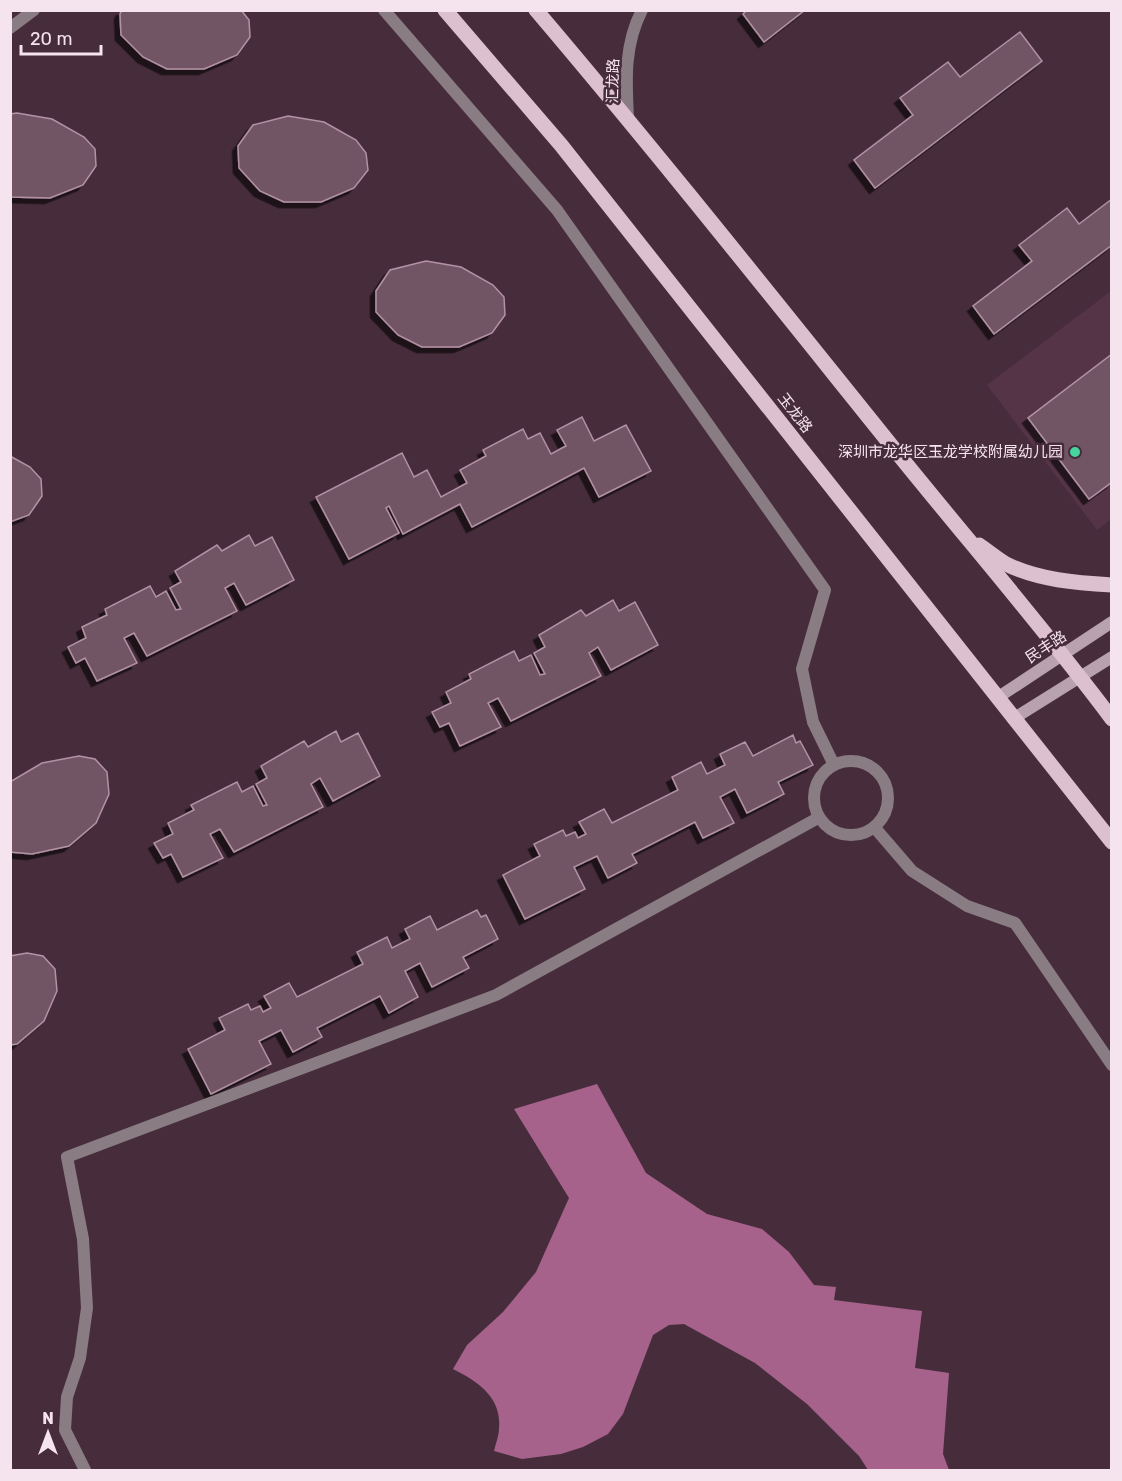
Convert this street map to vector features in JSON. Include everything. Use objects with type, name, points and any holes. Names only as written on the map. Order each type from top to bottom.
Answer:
[{"type":"main road","name":"玉龙路","points":[[445,10],[561,146],[1112,842]]},
{"type":"main road","points":[[537,10],[628,118],[962,533],[1063,654],[1112,719]]},
{"type":"main road","points":[[962,533],[1006,564],[1039,575],[1076,583],[1112,585]]},
{"type":"main road","name":"民丰路","points":[[997,698],[1112,622]]},
{"type":"main road","points":[[1013,718],[1112,657]]},
{"type":"street","points":[[10,28],[34,10]]},
{"type":"street","points":[[384,10],[557,210],[825,590],[802,669],[813,722],[834,765]]},
{"type":"street","name":"汇龙路","points":[[628,118],[625,72],[635,23],[642,10]]},
{"type":"street","points":[[847,761],[866,764],[877,771],[885,783],[889,794],[886,810],[875,828],[864,834],[853,836],[828,829],[815,810],[814,795],[818,781],[834,765],[847,761]]},
{"type":"street","points":[[85,1470],[65,1430],[67,1397],[80,1358],[87,1308],[83,1239],[67,1156],[496,995],[819,818]]},
{"type":"street","points":[[875,828],[912,871],[967,906],[1015,923],[1112,1065]]},
{"type":"shaded area","name":"深圳市龙华区玉龙学校附属幼儿园","points":[[1111,291],[1111,519],[1097,530],[987,385]]},
{"type":"shaded area","points":[[597,1084],[646,1173],[707,1214],[762,1229],[789,1252],[814,1285],[836,1287],[834,1300],[922,1311],[915,1368],[949,1373],[943,1454],[949,1470],[868,1470],[859,1456],[807,1404],[755,1363],[684,1324],[669,1325],[653,1335],[623,1414],[608,1434],[583,1447],[561,1454],[522,1459],[494,1451],[499,1431],[499,1417],[492,1399],[479,1385],[453,1369],[467,1345],[503,1312],[536,1272],[569,1198],[514,1109]]},
{"type":"building","points":[[122,10],[241,10],[249,20],[250,37],[237,55],[204,69],[167,69],[143,57],[121,35],[120,14]]},
{"type":"building","points":[[747,10],[805,10],[764,42],[743,14]]},
{"type":"building","points":[[1020,32],[1042,61],[875,188],[854,160],[913,115],[900,98],[948,62],[960,77]]},
{"type":"building","points":[[17,113],[52,119],[84,137],[95,149],[96,166],[83,185],[50,198],[10,197],[10,114]]},
{"type":"building","points":[[288,116],[324,122],[356,140],[366,153],[368,170],[354,188],[321,202],[284,202],[260,191],[239,168],[238,146],[253,125]]},
{"type":"building","points":[[1112,199],[1112,245],[994,334],[973,306],[1032,261],[1019,245],[1067,208],[1079,224]]},
{"type":"building","points":[[426,261],[461,267],[493,285],[504,297],[505,315],[492,333],[459,347],[422,347],[398,335],[376,312],[376,291],[390,270]]},
{"type":"building","points":[[1112,354],[1112,482],[1089,499],[1028,418]]},
{"type":"building","points":[[582,417],[594,441],[626,425],[651,471],[599,497],[584,468],[472,527],[460,504],[403,534],[389,506],[386,508],[399,533],[349,559],[316,497],[402,453],[414,477],[427,470],[441,497],[467,483],[460,470],[486,456],[483,450],[523,429],[528,439],[540,433],[551,454],[566,446],[557,430]]},
{"type":"building","points":[[10,456],[30,467],[41,479],[42,496],[29,515],[10,522]]},
{"type":"building","points":[[249,535],[255,546],[272,537],[294,580],[246,605],[234,583],[225,588],[237,611],[147,656],[134,633],[124,638],[137,663],[97,681],[85,658],[76,663],[68,647],[86,638],[82,627],[107,615],[105,609],[150,586],[156,597],[166,591],[176,610],[181,609],[170,588],[181,582],[175,571],[217,545],[222,551]]},
{"type":"building","points":[[613,600],[619,611],[635,602],[658,645],[611,670],[598,647],[589,653],[601,676],[511,721],[498,698],[488,703],[501,727],[460,746],[449,723],[440,727],[432,712],[451,703],[446,692],[471,679],[469,674],[514,651],[519,661],[531,655],[540,675],[545,674],[534,653],[545,647],[539,635],[581,610],[586,616]]},
{"type":"building","points":[[336,731],[341,742],[358,733],[380,776],[333,801],[320,778],[311,784],[323,807],[234,852],[220,829],[210,834],[223,858],[183,877],[171,854],[163,858],[154,843],[173,834],[168,823],[194,810],[191,805],[237,782],[242,792],[253,786],[263,806],[267,805],[256,784],[267,778],[261,766],[304,741],[308,747]]},
{"type":"building","points":[[793,735],[796,743],[800,741],[813,765],[778,782],[784,794],[747,813],[735,789],[720,797],[734,823],[703,838],[695,822],[632,854],[637,863],[608,878],[597,856],[574,867],[585,889],[525,919],[503,875],[540,856],[534,844],[563,830],[566,836],[575,832],[578,838],[586,834],[579,822],[604,809],[612,823],[678,790],[672,777],[701,762],[707,774],[725,765],[720,754],[745,742],[753,756]]},
{"type":"building","points":[[79,756],[95,759],[107,772],[109,794],[96,823],[69,846],[32,854],[10,852],[10,782],[42,763]]},
{"type":"building","points":[[477,910],[481,917],[486,915],[498,939],[463,957],[469,968],[432,987],[420,963],[405,971],[418,997],[389,1013],[380,996],[317,1028],[322,1037],[293,1052],[281,1030],[259,1041],[271,1064],[211,1094],[188,1049],[225,1030],[219,1018],[248,1004],[251,1010],[260,1006],[263,1012],[271,1008],[264,996],[289,983],[297,997],[363,964],[357,952],[387,937],[392,948],[410,939],[405,929],[430,916],[437,930]]},
{"type":"building","points":[[27,953],[43,956],[55,969],[57,991],[44,1021],[17,1044],[10,1045],[10,956]]},
{"type":"place","name":"深圳市龙华区玉龙学校附属幼儿园","points":[[1075,452]]}]
